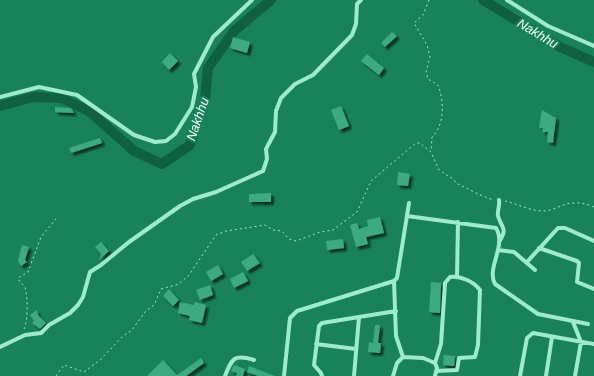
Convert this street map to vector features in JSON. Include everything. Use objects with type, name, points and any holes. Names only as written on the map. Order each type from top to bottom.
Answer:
[{"type":"street","points":[[0,97],[39,87],[77,95],[134,134],[155,142],[166,141],[175,134],[192,107],[196,87],[194,74],[213,36],[252,0]]},
{"type":"street","points":[[0,347],[25,335],[41,333],[49,325],[70,313],[83,297],[90,272],[102,265],[129,242],[158,221],[193,199],[216,192],[263,171],[267,159],[266,149],[275,132],[276,111],[281,98],[295,84],[313,74],[352,35],[356,24],[357,4],[360,0]]},
{"type":"street","points":[[507,0],[548,26],[594,46]]},
{"type":"street","points":[[499,200],[498,217],[504,227],[503,235],[499,242]]},
{"type":"street","points":[[284,376],[290,318],[293,313],[297,310],[394,281],[399,275],[409,203]]},
{"type":"street","points":[[407,216],[496,228],[499,242],[493,276],[495,284],[538,314],[588,324]]},
{"type":"street","points":[[457,277],[458,222]]},
{"type":"street","points":[[527,262],[555,230],[561,228],[594,241]]},
{"type":"street","points":[[539,248],[577,261],[579,263],[577,282],[594,289]]},
{"type":"street","points":[[498,250],[514,252],[535,270]]},
{"type":"street","points":[[435,376],[435,363],[441,344],[445,282],[450,277],[457,277],[464,279],[480,290],[478,345],[475,357],[459,358],[457,370],[436,371]]},
{"type":"street","points":[[394,281],[396,336],[403,357]]},
{"type":"street","points":[[322,376],[314,365],[319,326],[322,323],[396,311]]},
{"type":"street","points":[[354,376],[359,317]]},
{"type":"street","points":[[574,322],[581,342],[575,376]]},
{"type":"street","points":[[520,376],[526,338],[533,333],[594,344]]},
{"type":"street","points":[[546,376],[552,337]]},
{"type":"street","points":[[316,344],[356,349]]},
{"type":"street","points":[[225,376],[230,362],[234,358],[243,357],[254,360]]},
{"type":"street","points":[[393,376],[397,363],[403,357],[423,358],[435,363]]},
{"type":"path","points":[[429,0],[423,15],[414,23],[427,45],[430,57],[426,72],[428,78],[438,85],[442,101],[443,111],[437,133],[432,137],[431,152]]},
{"type":"path","points":[[56,376],[64,364],[84,372],[100,360],[123,336],[132,330],[145,312],[154,305],[161,289],[178,284],[189,275],[216,236],[226,230],[265,225],[273,230],[282,231],[289,239],[296,241],[320,232],[333,230],[357,212],[364,201],[372,181],[400,159],[405,151],[416,143],[420,143],[431,152],[439,170],[454,179],[456,183],[478,194],[517,204],[533,210],[545,211],[556,209],[565,204],[584,203],[594,207]]},
{"type":"path","points":[[24,330],[27,324],[26,293],[18,278],[28,272],[41,237],[56,219]]},
{"type":"building","points":[[392,32],[397,36],[385,47],[381,43]]},
{"type":"building","points":[[233,37],[250,42],[247,53],[230,48]]},
{"type":"building","points":[[170,53],[178,61],[169,70],[162,62]]},
{"type":"building","points":[[367,54],[384,68],[379,75],[361,61]]},
{"type":"building","points":[[341,106],[349,126],[339,130],[331,110]]},
{"type":"building","points":[[55,107],[71,108],[74,113],[55,112]]},
{"type":"building","points":[[542,110],[556,118],[553,143],[547,142],[548,132],[542,132],[543,128],[539,128]]},
{"type":"building","points":[[100,138],[102,143],[71,153],[69,148]]},
{"type":"building","points":[[398,172],[410,174],[408,186],[397,185]]},
{"type":"building","points":[[271,193],[271,202],[249,202],[249,194]]},
{"type":"building","points":[[380,217],[384,233],[366,237],[368,244],[356,247],[350,225],[357,223],[359,229],[368,226],[367,220]]},
{"type":"building","points":[[343,239],[344,248],[327,250],[326,241]]},
{"type":"building","points":[[101,242],[109,251],[99,260],[101,254],[95,247]]},
{"type":"building","points":[[22,245],[29,247],[25,260],[27,262],[21,266],[18,261]]},
{"type":"building","points":[[253,254],[260,263],[247,271],[241,262]]},
{"type":"building","points":[[218,265],[223,274],[211,281],[206,272]]},
{"type":"building","points":[[243,272],[248,281],[234,288],[230,279]]},
{"type":"building","points":[[431,282],[441,283],[440,313],[429,312]]},
{"type":"building","points":[[210,285],[213,295],[200,300],[196,290]]},
{"type":"building","points":[[169,289],[179,300],[173,306],[163,296]]},
{"type":"building","points":[[180,302],[194,305],[195,302],[206,305],[202,323],[189,320],[190,316],[178,313]]},
{"type":"building","points":[[37,310],[38,315],[46,323],[40,329],[32,323],[34,321],[30,315]]},
{"type":"building","points":[[375,325],[380,325],[378,343],[381,343],[380,353],[368,352],[369,342],[373,343]]},
{"type":"building","points":[[444,355],[455,356],[454,366],[443,365]]},
{"type":"building","points":[[201,358],[204,363],[186,376],[147,376],[163,360],[177,375]]},
{"type":"building","points":[[234,365],[245,369],[243,376],[236,376],[237,373],[231,371]]},
{"type":"building","points":[[249,366],[275,376],[258,376],[247,372]]},
{"type":"waterway","name":"Nakhhu","points":[[0,106],[33,97],[61,98],[89,111],[134,151],[162,164],[190,145],[205,100],[208,68],[234,31],[271,0]]},
{"type":"waterway","name":"Nakhhu","points":[[483,0],[560,47],[594,62]]}]
